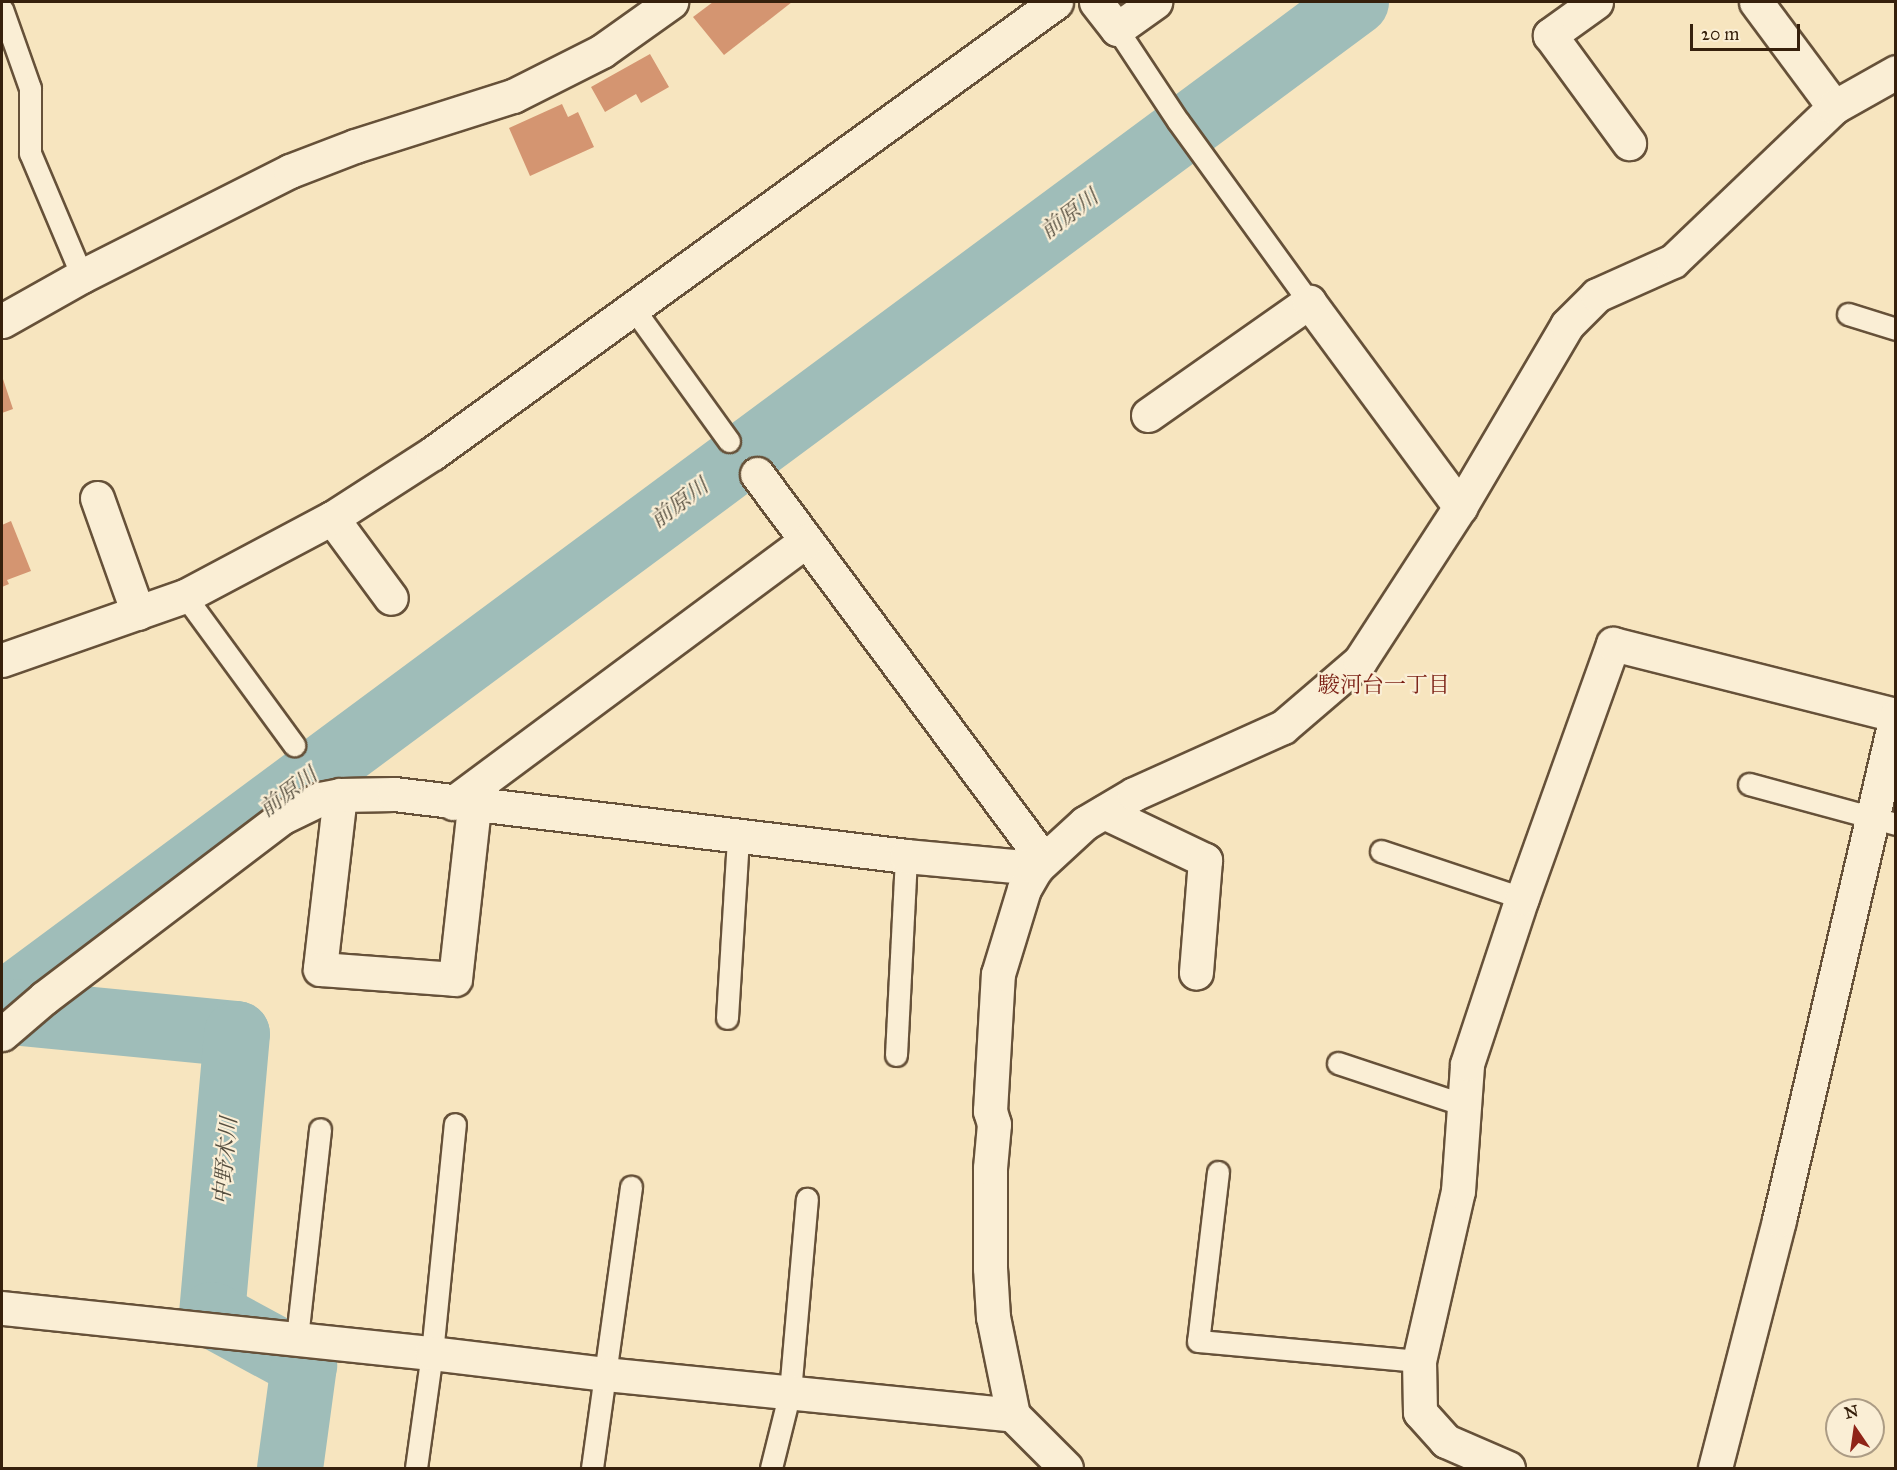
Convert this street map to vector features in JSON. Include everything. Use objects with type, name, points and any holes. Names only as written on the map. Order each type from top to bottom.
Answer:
[{"type":"street","points":[[2,321],[82,276],[290,171],[356,146],[513,96],[602,51],[671,2]]},
{"type":"street","points":[[2,660],[185,596],[332,518],[433,453],[1056,2]]},
{"type":"street","points":[[1096,2],[1117,29],[1155,2]]},
{"type":"street","points":[[1596,2],[1550,35],[1629,143]]},
{"type":"street","points":[[1756,2],[1834,107]]},
{"type":"street","points":[[1066,1468],[1013,1415],[993,1317],[990,1168],[994,1124],[990,1111],[998,974],[1024,889],[1040,864],[1085,823],[1134,794],[1283,727],[1360,661],[1460,507],[1567,325],[1597,296],[1673,261],[1834,107],[1896,72]]},
{"type":"street","points":[[1148,415],[1309,302],[1460,507]]},
{"type":"street","points":[[757,474],[1040,864]]},
{"type":"street","points":[[98,498],[138,613]]},
{"type":"street","points":[[332,518],[391,598]]},
{"type":"street","points":[[340,795],[320,969],[455,979],[464,805],[806,541]]},
{"type":"street","points":[[1508,1468],[1446,1441],[1420,1412],[1419,1361],[1458,1191],[1467,1064],[1522,898],[1613,644],[1896,716],[1884,822],[1715,1468]]},
{"type":"street","points":[[2,1034],[44,998],[281,818],[320,799],[340,795],[394,794],[464,805],[906,856],[1040,864]]},
{"type":"street","points":[[1104,812],[1205,860],[1196,973]]},
{"type":"street","points":[[2,1308],[297,1338],[605,1374],[1013,1415]]},
{"type":"lane","points":[[2,14],[30,88],[30,153],[82,276]]},
{"type":"lane","points":[[1117,29],[1193,143],[1309,302]]},
{"type":"lane","points":[[633,308],[729,441]]},
{"type":"lane","points":[[1848,314],[1896,328]]},
{"type":"lane","points":[[185,596],[294,745]]},
{"type":"lane","points":[[1749,784],[1884,822]]},
{"type":"lane","points":[[727,1018],[738,837]]},
{"type":"lane","points":[[1381,851],[1522,898]]},
{"type":"lane","points":[[896,1055],[906,856]]},
{"type":"lane","points":[[1338,1063],[1464,1105]]},
{"type":"lane","points":[[416,1468],[432,1353],[456,1124]]},
{"type":"lane","points":[[297,1338],[320,1129]]},
{"type":"lane","points":[[1218,1172],[1198,1341],[1419,1361]]},
{"type":"lane","points":[[592,1468],[632,1187]]},
{"type":"lane","points":[[771,1468],[790,1392],[807,1198]]},
{"type":"building","points":[[713,2],[792,2],[724,55],[693,17]]},
{"type":"building","points":[[650,54],[669,87],[641,103],[636,94],[605,112],[591,87]]},
{"type":"building","points":[[562,104],[568,117],[578,112],[594,147],[530,176],[509,128]]},
{"type":"building","points":[[2,376],[13,409],[2,413]]},
{"type":"building","points":[[11,521],[31,571],[7,580],[9,584],[2,587],[2,525]]},
{"type":"waterway","name":"前原川","points":[[2,1005],[1356,2]]},
{"type":"waterway","name":"中野木川","points":[[2,1011],[237,1034],[212,1315],[304,1365],[290,1468]]},
{"type":"district","name":"駿河台一丁目","points":[[1384,685]]}]
